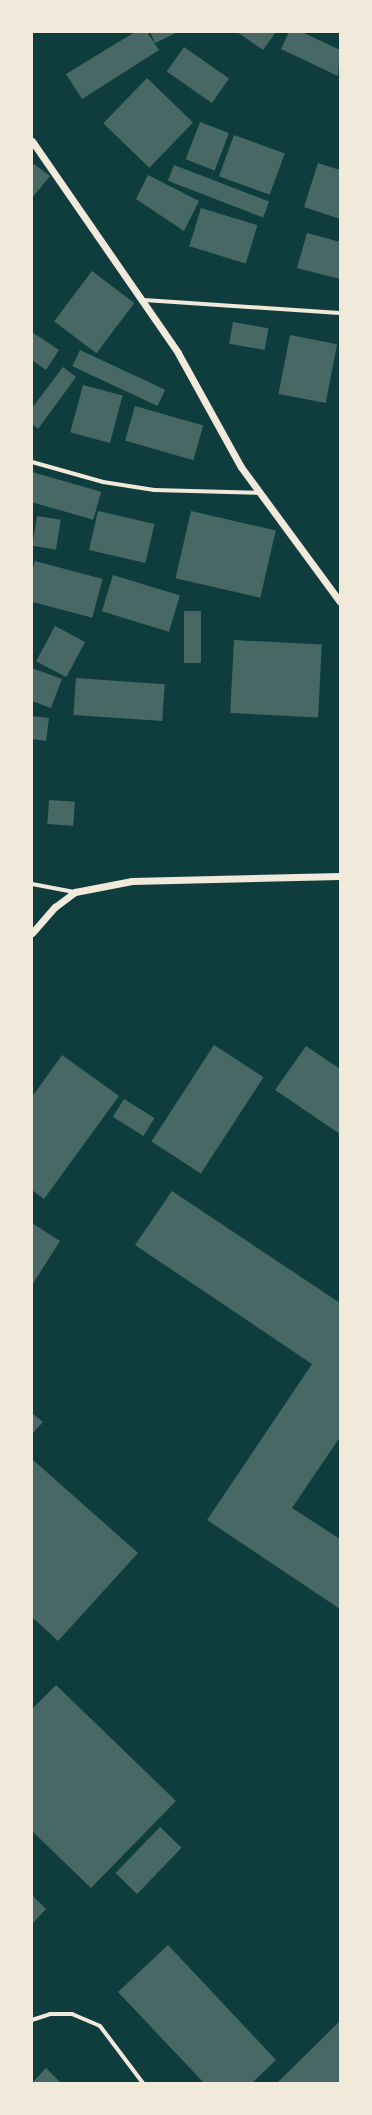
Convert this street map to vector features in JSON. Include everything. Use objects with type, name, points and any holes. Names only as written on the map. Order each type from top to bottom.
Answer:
[{"type":"street","points":[[32,141],[144,300],[260,493],[340,602]]},
{"type":"street","points":[[144,300],[340,313]]},
{"type":"street","points":[[32,462],[154,490],[260,493]]},
{"type":"street","points":[[32,884],[75,892],[132,881],[340,876]]},
{"type":"street","points":[[32,933],[55,907],[75,892]]},
{"type":"street","points":[[32,2020],[50,2014],[72,2014],[100,2026],[143,2083]]},
{"type":"building","points":[[135,32],[147,32],[159,50],[82,99],[66,74]]},
{"type":"building","points":[[150,32],[178,32],[155,43]]},
{"type":"building","points":[[237,32],[276,32],[263,50]]},
{"type":"building","points":[[289,32],[302,32],[340,50],[338,76],[281,49]]},
{"type":"building","points":[[184,47],[229,79],[212,103],[167,72]]},
{"type":"building","points":[[147,78],[193,122],[149,168],[103,123]]},
{"type":"building","points":[[200,122],[229,133],[215,170],[186,159]]},
{"type":"building","points":[[234,135],[285,153],[270,195],[219,176]]},
{"type":"building","points":[[318,163],[340,170],[340,219],[304,207]]},
{"type":"building","points":[[34,164],[50,176],[32,198],[32,167]]},
{"type":"building","points":[[174,165],[269,202],[263,217],[168,181]]},
{"type":"building","points":[[148,175],[199,201],[184,231],[136,199]]},
{"type":"building","points":[[201,208],[257,225],[246,264],[189,246]]},
{"type":"building","points":[[307,233],[340,242],[340,279],[297,268]]},
{"type":"building","points":[[92,271],[134,303],[96,353],[54,321]]},
{"type":"building","points":[[233,322],[268,328],[265,350],[229,344]]},
{"type":"building","points":[[32,332],[59,350],[46,370],[32,360]]},
{"type":"building","points":[[290,335],[337,344],[326,403],[279,394]]},
{"type":"building","points":[[80,350],[165,390],[158,406],[72,366]]},
{"type":"building","points":[[63,367],[76,377],[38,429],[32,424],[32,408]]},
{"type":"building","points":[[83,385],[123,396],[110,443],[70,432]]},
{"type":"building","points":[[135,406],[203,426],[193,460],[125,441]]},
{"type":"building","points":[[32,472],[101,492],[93,520],[32,502]]},
{"type":"building","points":[[98,511],[155,524],[146,563],[89,550]]},
{"type":"building","points":[[191,511],[276,531],[260,598],[175,578]]},
{"type":"building","points":[[37,516],[61,520],[56,549],[32,546]]},
{"type":"building","points":[[35,561],[103,579],[92,618],[32,602],[32,572]]},
{"type":"building","points":[[113,575],[180,595],[169,632],[102,611]]},
{"type":"building","points":[[184,611],[201,611],[201,663],[184,663]]},
{"type":"building","points":[[55,626],[85,642],[66,677],[36,661]]},
{"type":"building","points":[[234,640],[322,645],[318,718],[230,713]]},
{"type":"building","points":[[32,668],[62,679],[51,708],[32,701]]},
{"type":"building","points":[[76,678],[165,684],[162,721],[73,715]]},
{"type":"building","points":[[32,716],[49,718],[46,741],[32,739]]},
{"type":"building","points":[[49,800],[75,802],[73,826],[47,824]]},
{"type":"building","points":[[214,1045],[263,1077],[201,1174],[151,1141]]},
{"type":"building","points":[[306,1046],[340,1069],[340,1134],[275,1090]]},
{"type":"building","points":[[62,1055],[119,1096],[44,1199],[32,1190],[32,1097]]},
{"type":"building","points":[[124,1099],[155,1118],[143,1136],[113,1117]]},
{"type":"building","points":[[172,1191],[340,1303],[340,1437],[292,1508],[340,1539],[340,1609],[207,1520],[312,1364],[135,1245]]},
{"type":"building","points":[[32,1223],[60,1241],[32,1285]]},
{"type":"building","points":[[32,1413],[43,1422],[32,1434]]},
{"type":"building","points":[[32,1459],[138,1553],[58,1641],[32,1617]]},
{"type":"building","points":[[56,1685],[176,1801],[91,1888],[32,1831],[32,1709]]},
{"type":"building","points":[[160,1827],[182,1848],[137,1894],[116,1873]]},
{"type":"building","points":[[32,1895],[46,1909],[32,1924]]},
{"type":"building","points":[[168,1945],[276,2060],[252,2083],[204,2083],[118,1992]]},
{"type":"building","points":[[340,2021],[340,2083],[277,2083]]},
{"type":"building","points":[[46,2068],[61,2083],[32,2083]]}]
